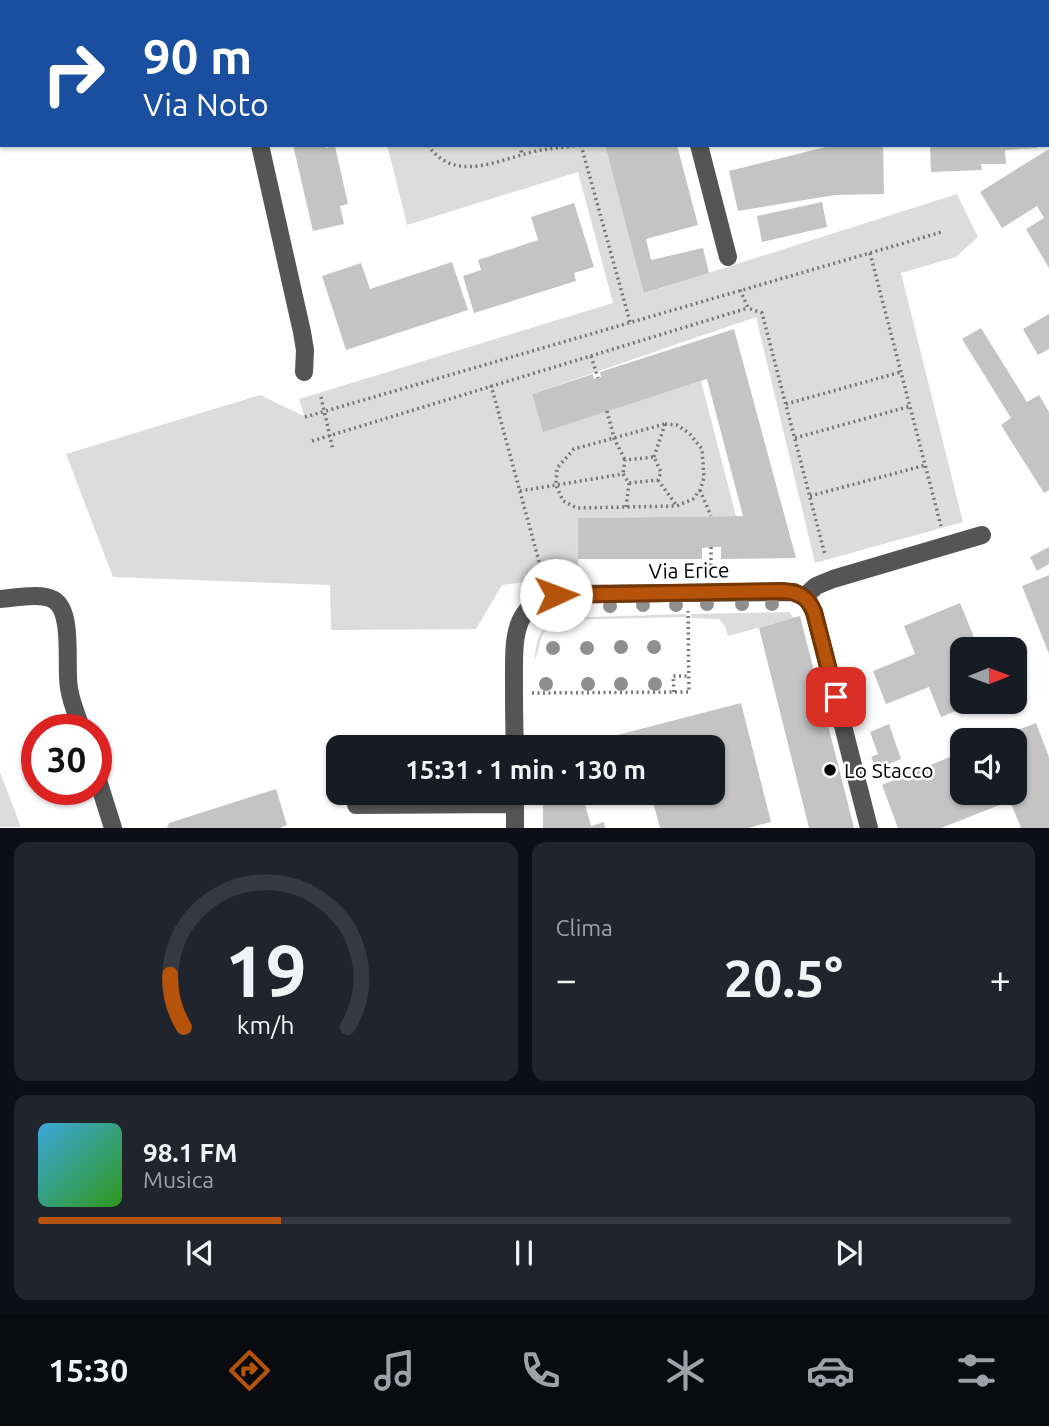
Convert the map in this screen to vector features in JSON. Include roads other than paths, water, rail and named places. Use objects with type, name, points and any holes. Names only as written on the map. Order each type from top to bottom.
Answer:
[{"type":"street","points":[[260,147],[302,332],[304,372]]},
{"type":"street","points":[[700,147],[728,257]]},
{"type":"street","points":[[869,828],[816,619],[812,607],[804,597],[816,586],[833,579],[982,535]]},
{"type":"street","name":"Via Erice","points":[[515,735],[515,635],[524,613],[541,600],[566,594],[783,591],[804,597]]},
{"type":"street","points":[[0,599],[40,597],[53,599],[62,608],[66,622],[69,689],[77,714]]},
{"type":"street","points":[[106,805],[113,828]]},
{"type":"street","points":[[515,805],[515,828]]},
{"type":"place","name":"Lo Stacco","points":[[830,770]]}]
